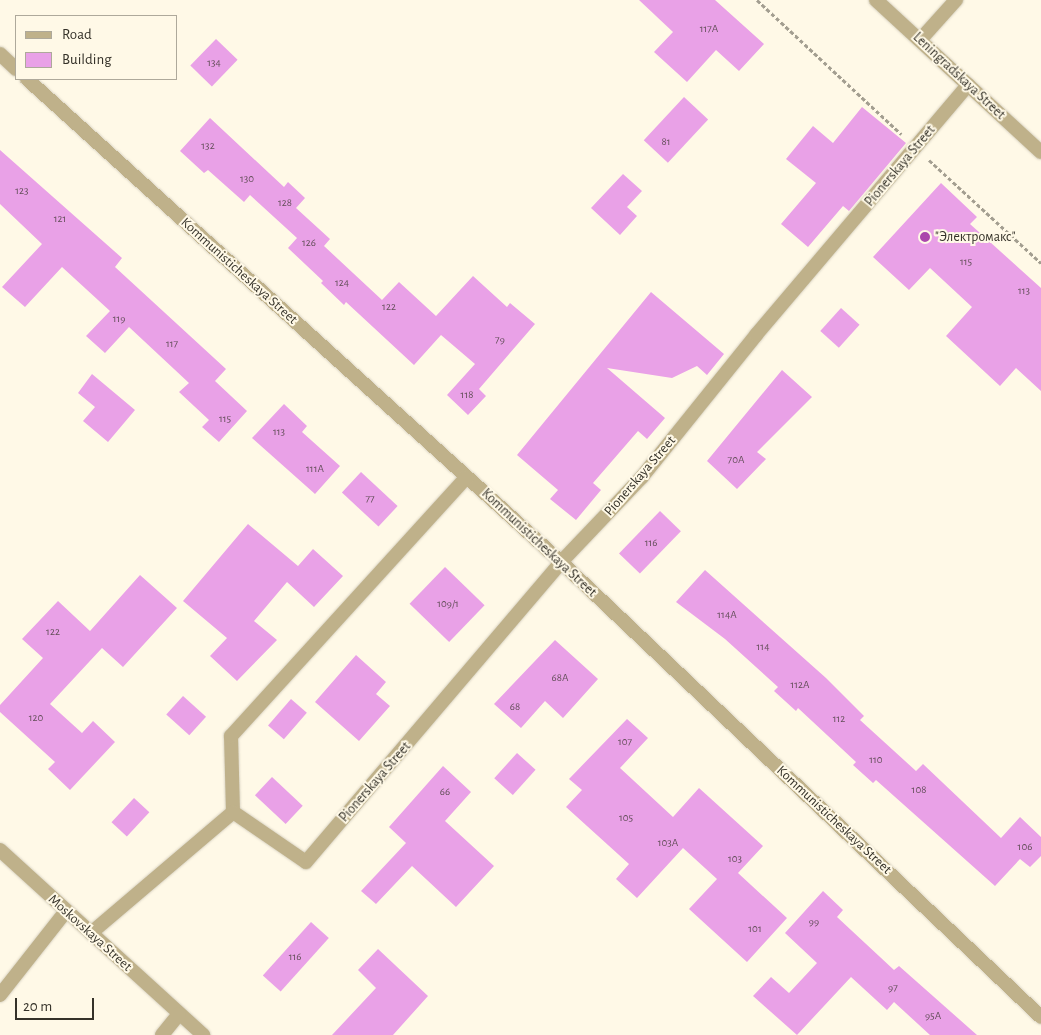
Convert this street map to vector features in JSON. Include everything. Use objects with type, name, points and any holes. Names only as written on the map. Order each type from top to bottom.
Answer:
[{"type":"street","name":"Leningradskaya Street","points":[[876,0],[1041,152]]},
{"type":"street","points":[[920,40],[956,0]]},
{"type":"street","points":[[0,54],[15,68]]},
{"type":"street","name":"Kommunisticheskaya Street","points":[[28,80],[561,562],[1041,1017]]},
{"type":"street","name":"Pionerskaya Street","points":[[233,812],[306,862],[561,562],[642,477],[756,335],[968,85]]},
{"type":"street","points":[[90,933],[233,812],[231,736],[467,477]]},
{"type":"street","name":"Moskovskaya Street","points":[[0,850],[203,1035]]},
{"type":"street","points":[[0,995],[66,911]]},
{"type":"street","points":[[162,1035],[179,1014]]},
{"type":"path","points":[[757,0],[1041,263]]},
{"type":"building","points":[[639,0],[715,0],[764,44],[739,71],[716,50],[687,82],[654,52],[673,32]]},
{"type":"building","points":[[216,39],[238,60],[212,86],[190,66]]},
{"type":"building","points":[[684,97],[708,120],[668,163],[644,140]]},
{"type":"building","points":[[862,107],[906,143],[849,211],[843,206],[808,247],[781,224],[816,183],[786,159],[813,126],[833,143]]},
{"type":"building","points":[[210,118],[284,187],[288,182],[305,198],[296,208],[330,239],[324,246],[382,300],[399,282],[436,316],[473,276],[507,307],[510,303],[535,324],[479,389],[486,396],[468,415],[447,395],[475,364],[441,335],[414,365],[346,302],[344,305],[321,283],[323,281],[288,248],[297,238],[250,195],[244,202],[208,170],[204,173],[180,151]]},
{"type":"building","points":[[0,150],[122,258],[115,267],[226,369],[215,381],[247,411],[219,442],[202,427],[209,420],[179,392],[189,383],[129,327],[105,353],[86,336],[110,311],[62,267],[25,307],[2,287],[42,244],[0,204]]},
{"type":"building","points":[[623,174],[642,191],[627,207],[637,216],[620,235],[591,208]]},
{"type":"building","points":[[941,183],[977,217],[970,224],[1041,288],[1041,391],[1016,368],[1000,386],[946,336],[972,307],[930,268],[909,290],[873,257]]},
{"type":"building","points":[[651,292],[724,354],[707,375],[697,366],[672,378],[607,368],[665,418],[647,439],[638,431],[593,483],[601,490],[576,520],[550,499],[558,490],[517,455]]},
{"type":"building","points":[[841,308],[860,325],[839,348],[820,331]]},
{"type":"building","points":[[782,370],[812,397],[757,452],[766,459],[737,489],[707,461]]},
{"type":"building","points":[[92,374],[135,410],[108,442],[83,421],[95,407],[78,393]]},
{"type":"building","points":[[284,404],[307,426],[302,432],[340,466],[315,494],[252,438]]},
{"type":"building","points":[[361,472],[398,506],[378,527],[342,492]]},
{"type":"building","points":[[660,511],[681,531],[640,574],[619,553]]},
{"type":"building","points":[[248,524],[298,566],[313,549],[343,576],[314,607],[287,582],[254,621],[277,640],[237,681],[210,656],[227,638],[183,601]]},
{"type":"building","points":[[445,567],[485,605],[449,642],[410,604]]},
{"type":"building","points":[[705,570],[826,678],[864,716],[860,720],[916,771],[923,764],[1001,838],[1020,817],[1041,837],[1041,856],[1030,867],[1020,859],[995,886],[876,780],[873,783],[853,765],[856,762],[798,708],[796,711],[774,691],[778,687],[725,639],[676,602]]},
{"type":"building","points":[[140,575],[177,608],[123,667],[102,648],[50,704],[82,733],[93,721],[115,742],[70,790],[48,769],[55,762],[0,712],[0,705],[43,658],[22,639],[58,601],[90,631]]},
{"type":"building","points":[[555,640],[598,679],[563,718],[545,701],[521,728],[494,704]]},
{"type":"building","points":[[356,655],[386,682],[376,694],[390,706],[359,741],[315,702]]},
{"type":"building","points":[[183,696],[206,717],[189,735],[166,715]]},
{"type":"building","points":[[291,699],[307,713],[284,739],[268,725]]},
{"type":"building","points":[[627,719],[648,738],[620,768],[673,817],[699,788],[763,846],[738,873],[787,918],[747,962],[689,909],[717,879],[683,848],[637,898],[616,879],[629,864],[566,807],[582,790],[569,779]]},
{"type":"building","points":[[517,753],[536,770],[513,795],[494,778]]},
{"type":"building","points":[[443,766],[471,792],[445,821],[494,866],[456,907],[412,866],[376,904],[361,891],[406,843],[389,827]]},
{"type":"building","points":[[272,777],[303,806],[286,824],[255,795]]},
{"type":"building","points":[[134,798],[149,812],[127,836],[111,822]]},
{"type":"building","points":[[823,891],[843,910],[837,917],[894,970],[899,966],[977,1035],[930,1035],[894,1002],[887,1010],[851,977],[797,1035],[753,996],[771,977],[789,993],[817,963],[785,933]]},
{"type":"building","points":[[311,922],[329,938],[281,992],[263,976]]},
{"type":"building","points":[[378,949],[428,996],[393,1035],[332,1035],[376,988],[358,970]]},
{"type":"place","name":"\"Электромакс\"","points":[[925,237]]}]
